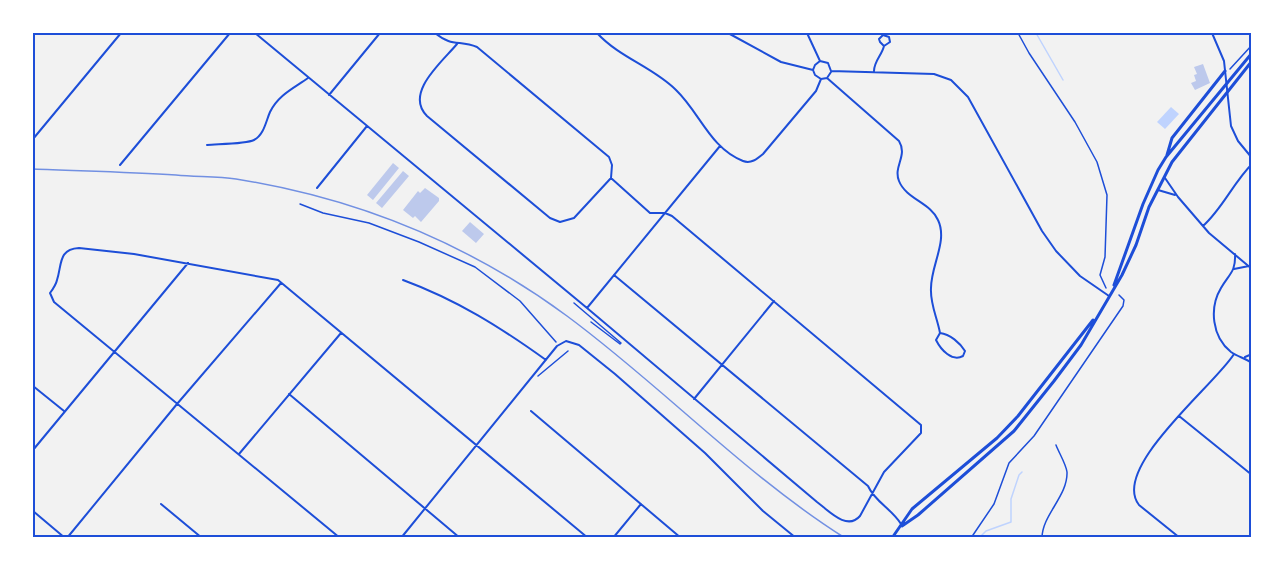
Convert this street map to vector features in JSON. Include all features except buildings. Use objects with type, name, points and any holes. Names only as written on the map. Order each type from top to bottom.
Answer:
[{"type":"main road","points":[[1112,291],[1143,204],[1158,170],[1252,53]]},
{"type":"main road","points":[[902,526],[918,515],[1014,431],[1081,345],[1122,275],[1163,177],[1179,153],[1252,61]]},
{"type":"main road","points":[[1167,157],[1172,138],[1226,72]]},
{"type":"main road","points":[[892,538],[912,509],[997,438],[1018,416],[1099,313]]},
{"type":"street","points":[[33,138],[121,33]]},
{"type":"street","points":[[120,165],[230,33]]},
{"type":"street","points":[[255,33],[817,502],[842,520],[849,523],[854,522],[860,516],[884,472],[917,437],[922,427],[918,421],[687,227],[665,213],[650,213],[611,178]]},
{"type":"street","points":[[329,95],[380,33]]},
{"type":"street","points":[[435,33],[445,41],[477,47],[609,157],[612,165],[611,178],[574,218],[560,222],[550,218],[427,116],[421,108],[420,93],[428,79],[457,44]]},
{"type":"street","points":[[597,33],[616,51],[653,72],[677,91],[720,146],[744,161],[753,162],[758,158],[816,91],[821,79]]},
{"type":"street","points":[[728,33],[781,62],[813,70]]},
{"type":"street","points":[[807,33],[820,61]]},
{"type":"street","points":[[1212,33],[1223,57],[1227,102],[1233,132],[1252,158]]},
{"type":"street","points":[[874,71],[874,64],[884,45]]},
{"type":"street","points":[[827,78],[821,79],[815,75],[813,70],[815,64],[820,61],[828,63],[831,71]]},
{"type":"street","points":[[831,71],[938,74],[957,84],[975,107],[998,154],[1047,238],[1073,269],[1109,296]]},
{"type":"street","points":[[827,78],[831,71]]},
{"type":"street","points":[[207,146],[251,141],[257,138],[272,107],[279,99],[308,78]]},
{"type":"street","points":[[827,78],[899,141],[903,151],[898,171],[900,183],[938,220],[942,238],[933,266],[931,295],[940,333],[936,340],[939,346],[952,357],[963,356],[964,351],[961,345],[945,333],[940,333]]},
{"type":"street","points":[[317,188],[367,126]]},
{"type":"street","points":[[587,308],[720,146]]},
{"type":"street","points":[[1203,226],[1252,164]]},
{"type":"street","points":[[1163,177],[1203,226],[1251,267]]},
{"type":"street","points":[[1157,190],[1178,197]]},
{"type":"street","points":[[340,538],[335,537],[239,454],[54,302],[50,296],[57,281],[61,259],[71,249],[134,254],[265,276],[281,282],[588,538]]},
{"type":"street","points":[[1235,254],[1234,269],[1217,295],[1214,316],[1219,336],[1227,348],[1252,363]]},
{"type":"street","points":[[33,450],[188,263]]},
{"type":"street","points":[[1234,269],[1251,267]]},
{"type":"street","points":[[614,275],[868,486],[872,495],[895,514],[902,526]]},
{"type":"street","points":[[403,280],[434,292],[497,325],[546,360]]},
{"type":"street","points":[[33,511],[66,538],[281,282]]},
{"type":"street","points":[[694,399],[774,301]]},
{"type":"street","points":[[239,454],[341,333]]},
{"type":"street","points":[[400,538],[546,360],[566,340],[579,345],[615,374],[705,453],[763,511],[796,538]]},
{"type":"street","points":[[1180,538],[1139,505],[1134,499],[1133,492],[1148,453],[1234,354]]},
{"type":"street","points":[[1245,357],[1252,354]]},
{"type":"street","points":[[33,386],[64,411]]},
{"type":"street","points":[[289,394],[460,538]]},
{"type":"street","points":[[531,411],[681,538]]},
{"type":"street","points":[[1179,416],[1252,475]]},
{"type":"street","points":[[161,504],[202,538]]},
{"type":"street","points":[[613,538],[641,504]]},
{"type":"path","points":[[1018,33],[1027,51],[1075,122],[1097,162],[1107,195],[1105,257],[1100,275],[1106,288]]},
{"type":"path","points":[[1226,72],[1252,45]]},
{"type":"path","points":[[300,204],[323,213],[369,223],[475,267],[520,301],[559,345]]},
{"type":"path","points":[[971,538],[994,504],[1009,463],[1034,436],[1123,306],[1124,300],[1119,295]]},
{"type":"path","points":[[573,303],[621,343],[591,322]]},
{"type":"path","points":[[539,375],[568,351]]},
{"type":"path","points":[[1042,538],[1062,492],[1067,472],[1056,445]]},
{"type":"water","points":[[1171,107],[1179,114],[1165,129],[1157,122]]},
{"type":"waterway","points":[[1036,33],[1063,80]]},
{"type":"waterway","points":[[979,538],[986,531],[1011,522],[1011,499],[1022,472]]},
{"type":"railway","points":[[33,169],[221,177],[281,187],[368,212],[451,246],[530,290],[567,316],[773,487],[845,538]]}]
